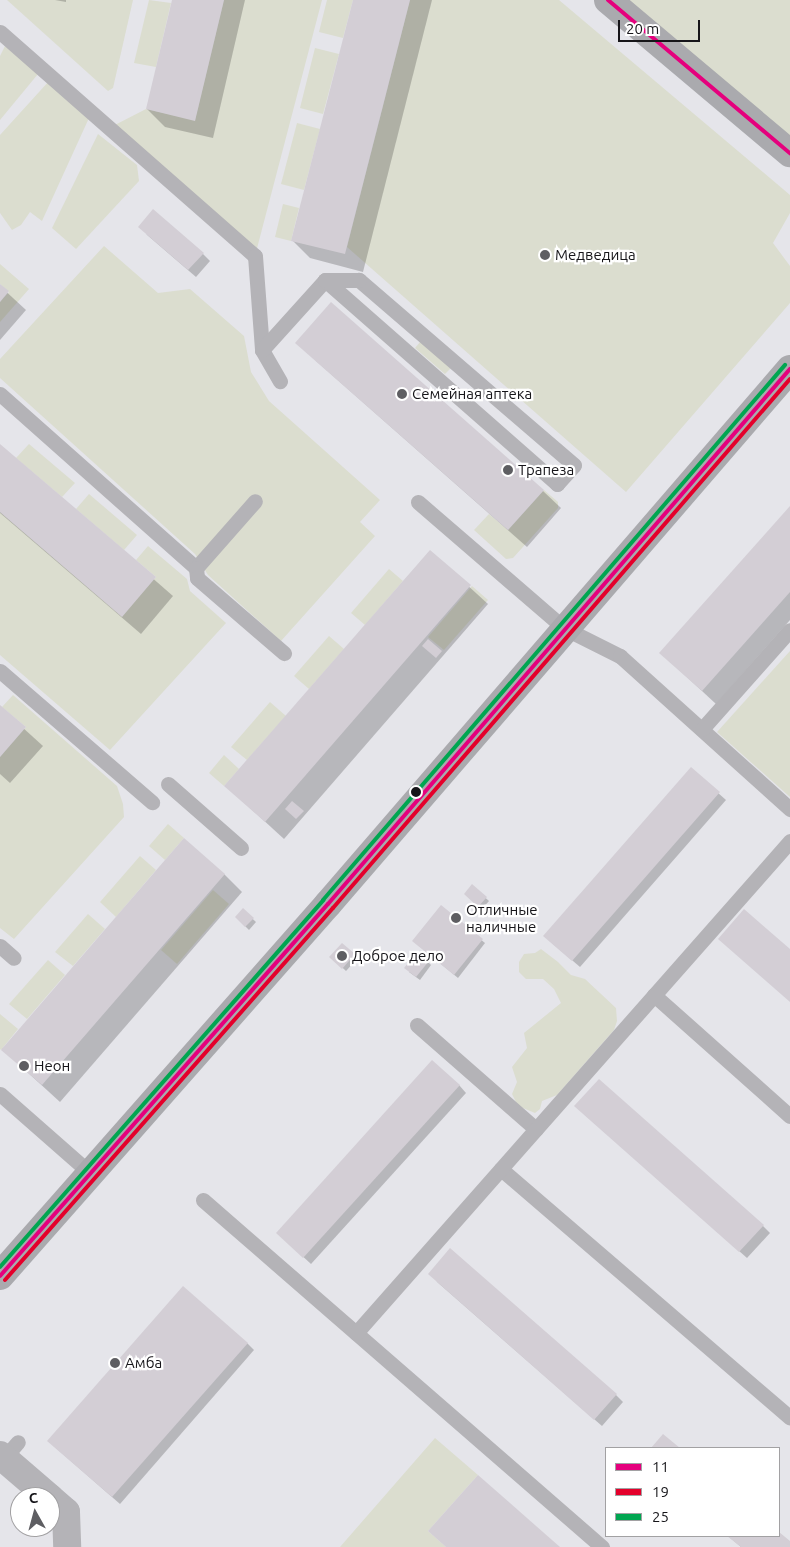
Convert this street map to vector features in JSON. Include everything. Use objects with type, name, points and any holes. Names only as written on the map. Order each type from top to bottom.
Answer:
[{"type":"street","points":[[608,0],[790,153]]},
{"type":"street","points":[[0,1276],[328,904],[564,628],[790,369]]},
{"type":"street","points":[[8,1452],[39,1487]]},
{"type":"street","points":[[60,1507],[66,1512],[67,1547]]},
{"type":"lane","points":[[0,32],[255,256],[262,350],[280,381]]},
{"type":"lane","points":[[262,350],[325,280],[359,280],[574,465],[557,484],[325,280]]},
{"type":"lane","points":[[0,394],[196,568],[197,578],[284,653]]},
{"type":"lane","points":[[196,568],[255,501]]},
{"type":"lane","points":[[418,502],[564,628],[620,656],[790,809]]},
{"type":"lane","points":[[702,729],[790,630]]},
{"type":"lane","points":[[0,671],[152,802]]},
{"type":"lane","points":[[168,784],[241,848]]},
{"type":"lane","points":[[356,1333],[790,840]]},
{"type":"lane","points":[[0,946],[14,958]]},
{"type":"lane","points":[[654,995],[790,1116]]},
{"type":"lane","points":[[417,1025],[536,1130]]},
{"type":"lane","points":[[0,1094],[90,1173]]},
{"type":"lane","points":[[501,1169],[790,1418]]},
{"type":"lane","points":[[203,1200],[602,1547]]},
{"type":"shaded area","points":[[7,0],[133,0],[113,88],[108,91]]},
{"type":"shaded area","points":[[149,0],[171,3],[156,67],[134,63]]},
{"type":"shaded area","points":[[224,0],[322,0],[255,256],[109,128],[146,109],[195,120]]},
{"type":"shaded area","points":[[327,0],[353,0],[343,38],[319,32]]},
{"type":"shaded area","points":[[410,0],[559,0],[790,195],[790,213],[773,243],[790,266],[790,303],[626,492],[347,247]]},
{"type":"shaded area","points":[[621,0],[790,0],[790,136]]},
{"type":"shaded area","points":[[5,46],[38,74],[0,120],[0,56]]},
{"type":"shaded area","points":[[315,48],[339,54],[323,114],[300,108]]},
{"type":"shaded area","points":[[49,81],[89,118],[42,221],[30,212],[21,225],[12,230],[0,213],[0,135]]},
{"type":"shaded area","points":[[297,123],[320,129],[304,190],[281,184]]},
{"type":"shaded area","points":[[98,134],[137,165],[139,181],[76,249],[52,228]]},
{"type":"shaded area","points":[[283,204],[299,208],[291,241],[275,237]]},
{"type":"shaded area","points":[[104,246],[158,293],[190,289],[244,336],[251,372],[269,401],[380,500],[360,522],[375,536],[281,641],[208,575],[195,554],[0,378],[0,359]]},
{"type":"shaded area","points":[[0,264],[29,289],[0,322],[0,302],[9,292],[0,284]]},
{"type":"shaded area","points":[[421,341],[451,368],[445,374],[415,348]]},
{"type":"shaded area","points":[[29,444],[75,483],[62,497],[16,458]]},
{"type":"shaded area","points":[[544,490],[558,502],[558,508],[513,558],[506,559],[474,530],[489,514],[508,530]]},
{"type":"shaded area","points":[[89,494],[137,535],[124,550],[76,509]]},
{"type":"shaded area","points":[[0,512],[122,616],[156,577],[136,560],[148,546],[187,579],[190,591],[226,623],[110,750],[0,655]]},
{"type":"shaded area","points":[[389,569],[403,581],[365,625],[351,613]]},
{"type":"shaded area","points":[[472,586],[488,600],[444,650],[428,637]]},
{"type":"shaded area","points":[[329,636],[344,649],[309,689],[294,676]]},
{"type":"shaded area","points":[[790,651],[790,797],[717,732]]},
{"type":"shaded area","points":[[13,695],[117,786],[123,804],[124,817],[14,939],[0,928],[0,757],[26,727],[2,707]]},
{"type":"shaded area","points":[[270,702],[286,716],[247,760],[231,747]]},
{"type":"shaded area","points":[[224,755],[239,769],[224,786],[209,773]]},
{"type":"shaded area","points":[[168,824],[184,838],[165,860],[149,846]]},
{"type":"shaded area","points":[[140,856],[156,870],[116,917],[100,902]]},
{"type":"shaded area","points":[[213,890],[229,904],[177,964],[161,950]]},
{"type":"shaded area","points":[[88,914],[105,929],[73,966],[55,952]]},
{"type":"shaded area","points":[[541,949],[571,975],[585,979],[616,1008],[617,1021],[614,1030],[557,1095],[542,1101],[540,1109],[535,1113],[518,1106],[512,1094],[517,1082],[512,1067],[527,1048],[524,1033],[561,1003],[554,989],[543,979],[526,979],[519,972],[519,962],[524,954],[535,953]]},
{"type":"shaded area","points":[[48,960],[65,975],[27,1019],[9,1004]]},
{"type":"shaded area","points":[[0,1014],[18,1029],[1,1050],[0,1049]]},
{"type":"shaded area","points":[[435,1438],[478,1475],[428,1531],[446,1547],[340,1547]]},
{"type":"building","points":[[172,0],[224,0],[195,121],[146,109]]},
{"type":"building","points":[[353,0],[410,0],[345,254],[291,241]]},
{"type":"building","points":[[153,209],[204,253],[188,270],[138,227]]},
{"type":"building","points":[[0,284],[9,291],[0,302]]},
{"type":"building","points":[[331,302],[544,490],[508,530],[295,343]]},
{"type":"building","points":[[0,444],[156,577],[122,617],[0,512]]},
{"type":"building","points":[[790,506],[790,592],[702,691],[659,653]]},
{"type":"building","points":[[430,550],[471,585],[265,822],[224,786]]},
{"type":"building","points":[[428,639],[442,651],[436,658],[422,646]]},
{"type":"building","points":[[0,705],[26,727],[0,757]]},
{"type":"building","points":[[691,767],[720,792],[572,961],[543,936]]},
{"type":"building","points":[[292,801],[304,811],[296,819],[285,809]]},
{"type":"building","points":[[184,838],[225,874],[42,1085],[1,1050]]},
{"type":"building","points":[[472,884],[487,897],[478,907],[464,894]]},
{"type":"building","points":[[441,905],[483,939],[454,975],[412,941]]},
{"type":"building","points":[[243,908],[254,918],[245,927],[235,917]]},
{"type":"building","points":[[744,909],[790,949],[790,1002],[718,939]]},
{"type":"building","name":"Доброе дело","points":[[342,943],[355,954],[342,969],[329,957]]},
{"type":"building","points":[[417,952],[429,961],[416,977],[404,968]]},
{"type":"building","points":[[432,1060],[460,1085],[303,1258],[276,1233]]},
{"type":"building","points":[[599,1079],[764,1225],[739,1252],[574,1106]]},
{"type":"building","points":[[450,1248],[617,1394],[594,1420],[428,1274]]},
{"type":"building","points":[[183,1286],[248,1343],[112,1497],[47,1441]]},
{"type":"building","points":[[663,1434],[679,1447],[652,1447]]},
{"type":"building","points":[[478,1475],[560,1547],[446,1547],[428,1531]]},
{"type":"building","points":[[780,1533],[790,1541],[790,1547],[741,1547],[728,1537],[780,1537]]},
{"type":"transit line","name":"11","points":[[608,0],[790,153]]},
{"type":"transit line","name":"25","points":[[0,1267],[323,900],[785,365]]},
{"type":"transit line","name":"11","points":[[0,1276],[328,904],[790,369]]},
{"type":"transit line","name":"19","points":[[5,1280],[333,908],[790,379]]},
{"type":"place","name":"Медведица","points":[[545,255]]},
{"type":"place","name":"Семейная аптека","points":[[402,394]]},
{"type":"place","name":"Трапеза","points":[[508,470]]},
{"type":"place","name":"Отличные наличные","points":[[456,918]]},
{"type":"place","name":"Доброе дело","points":[[342,956]]},
{"type":"place","name":"Неон","points":[[24,1066]]},
{"type":"place","name":"Амба","points":[[115,1363]]}]
